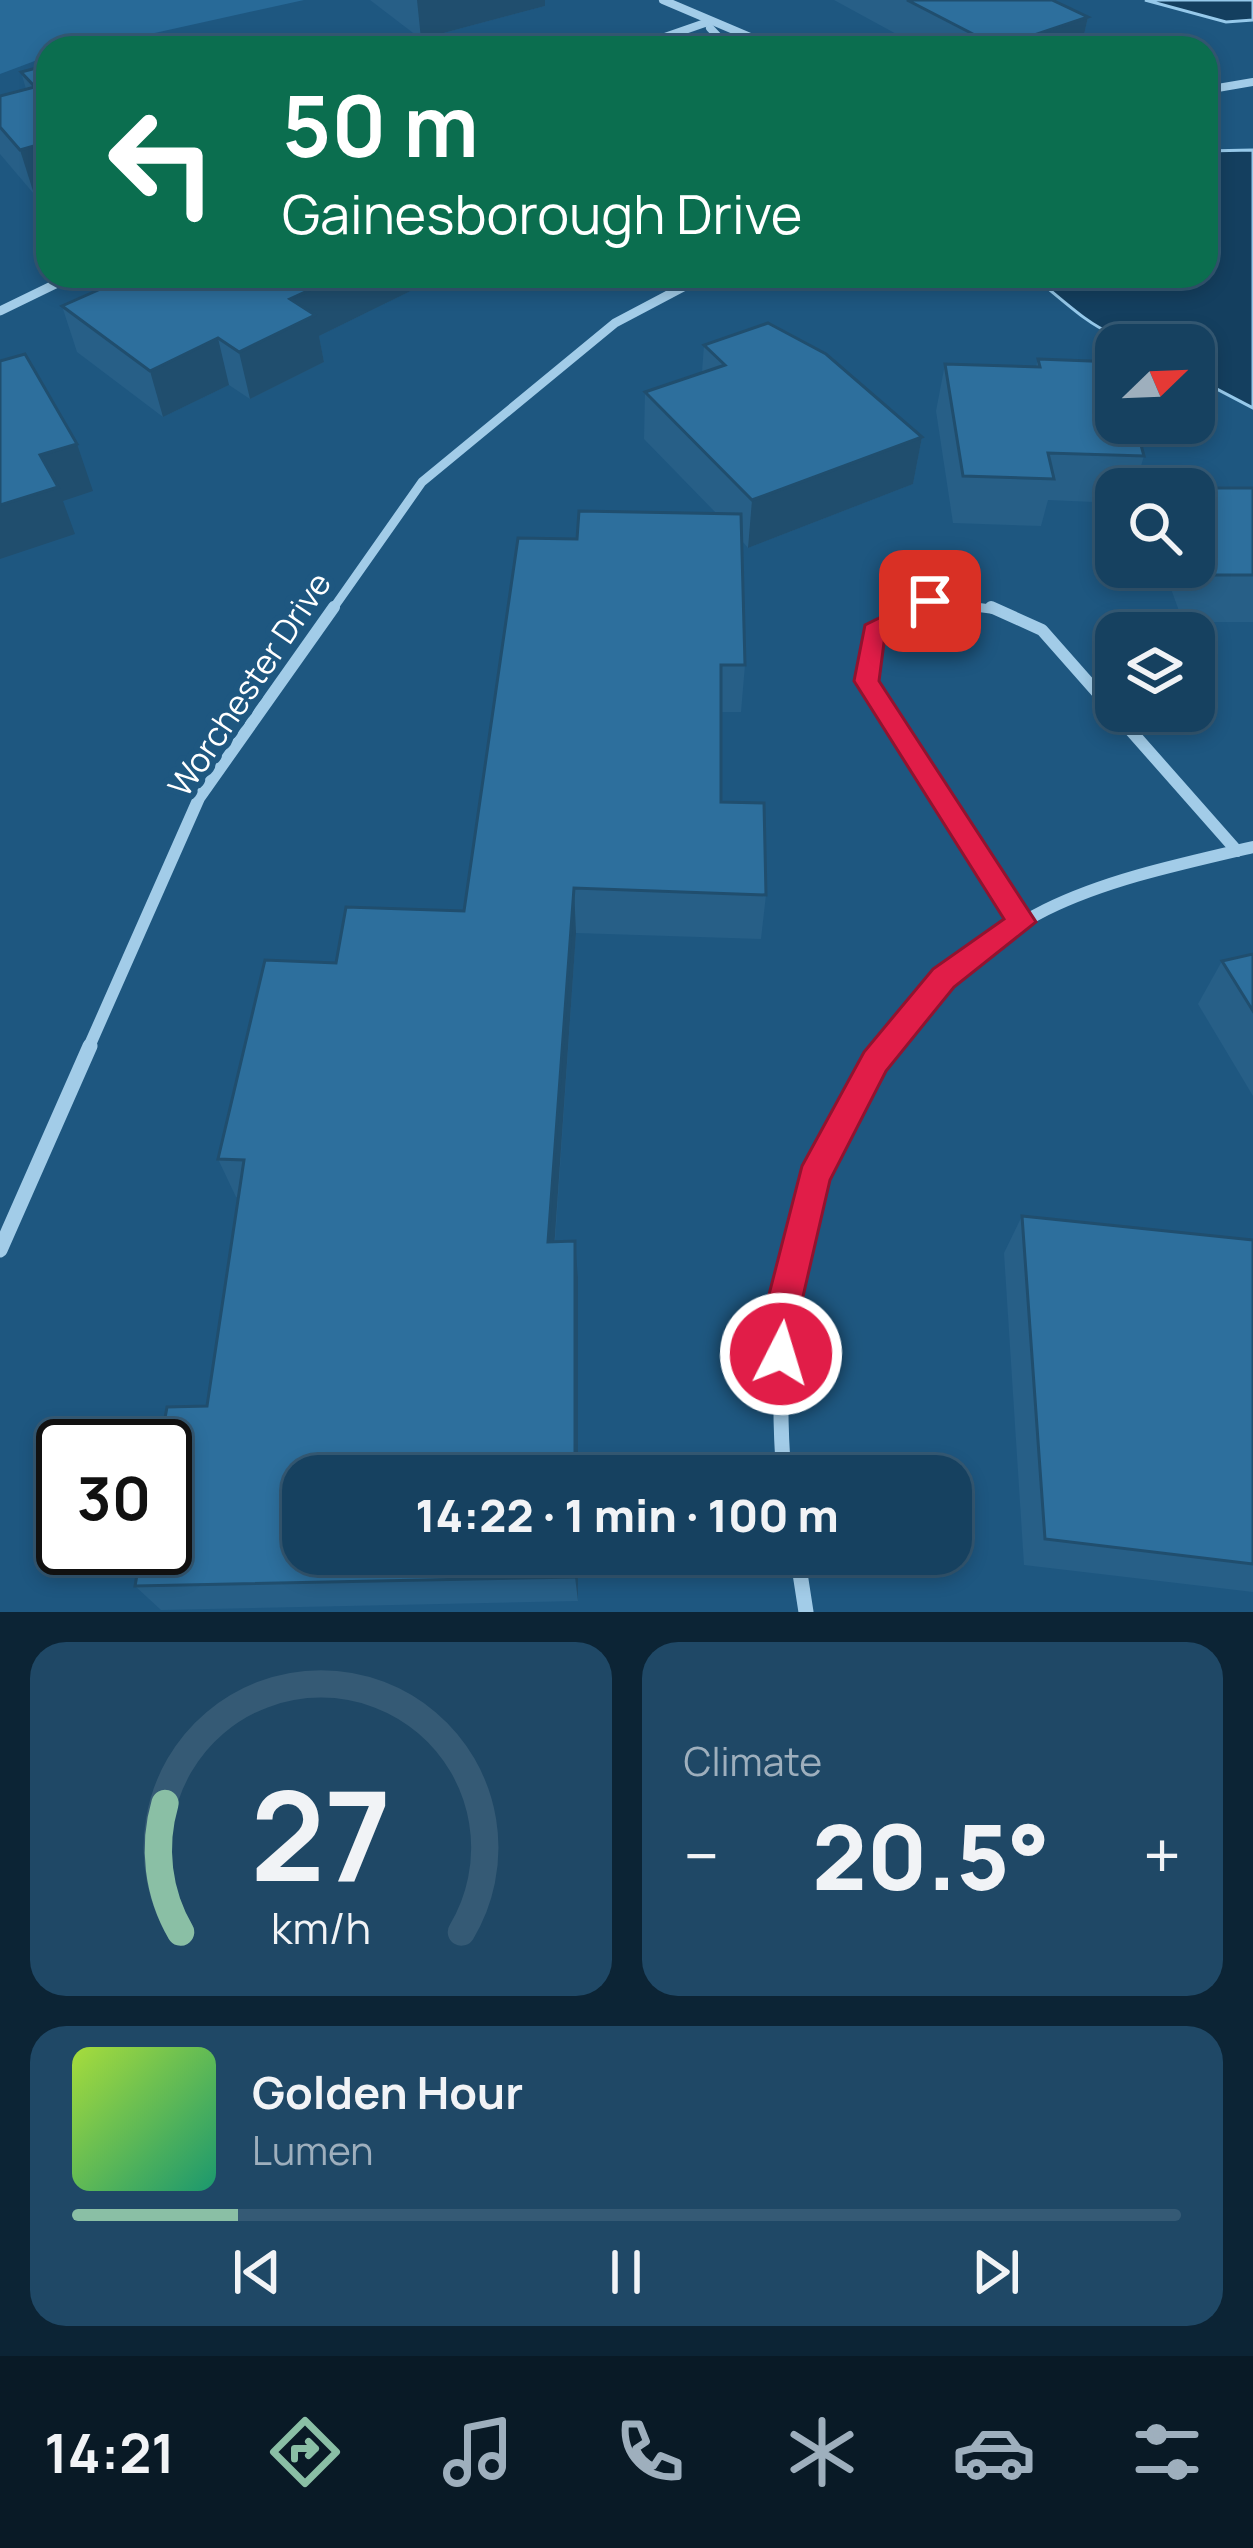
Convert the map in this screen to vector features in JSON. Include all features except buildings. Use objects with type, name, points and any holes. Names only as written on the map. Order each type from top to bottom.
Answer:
[{"type":"street","points":[[663,0],[744,36]]},
{"type":"street","points":[[667,36],[706,22]]},
{"type":"street","points":[[706,22],[718,36]]},
{"type":"street","points":[[1218,88],[1253,82]]},
{"type":"street","points":[[0,311],[47,288]]},
{"type":"street","name":"Worchester Drive","points":[[0,1250],[199,798],[422,482],[615,323],[681,288]]},
{"type":"street","points":[[783,1455],[780,1318],[814,1177],[875,1061],[943,978],[1022,922],[1038,910],[1135,877],[1245,849],[1042,630],[987,605],[930,601],[873,631],[866,681],[1022,922]]},
{"type":"street","points":[[800,1575],[806,1612]]},
{"type":"shaded area","points":[[0,0],[304,0],[141,36],[36,36],[36,60],[0,74]]},
{"type":"shaded area","points":[[1145,0],[1253,0],[1253,20],[1226,22]]},
{"type":"shaded area","points":[[1253,150],[1253,408],[1215,388],[1215,324],[1095,325],[1047,288],[1218,288],[1218,151]]},
{"type":"route","points":[[781,1354],[780,1318],[814,1177],[875,1061],[943,978],[1022,922],[866,681],[873,631],[930,601]]}]
